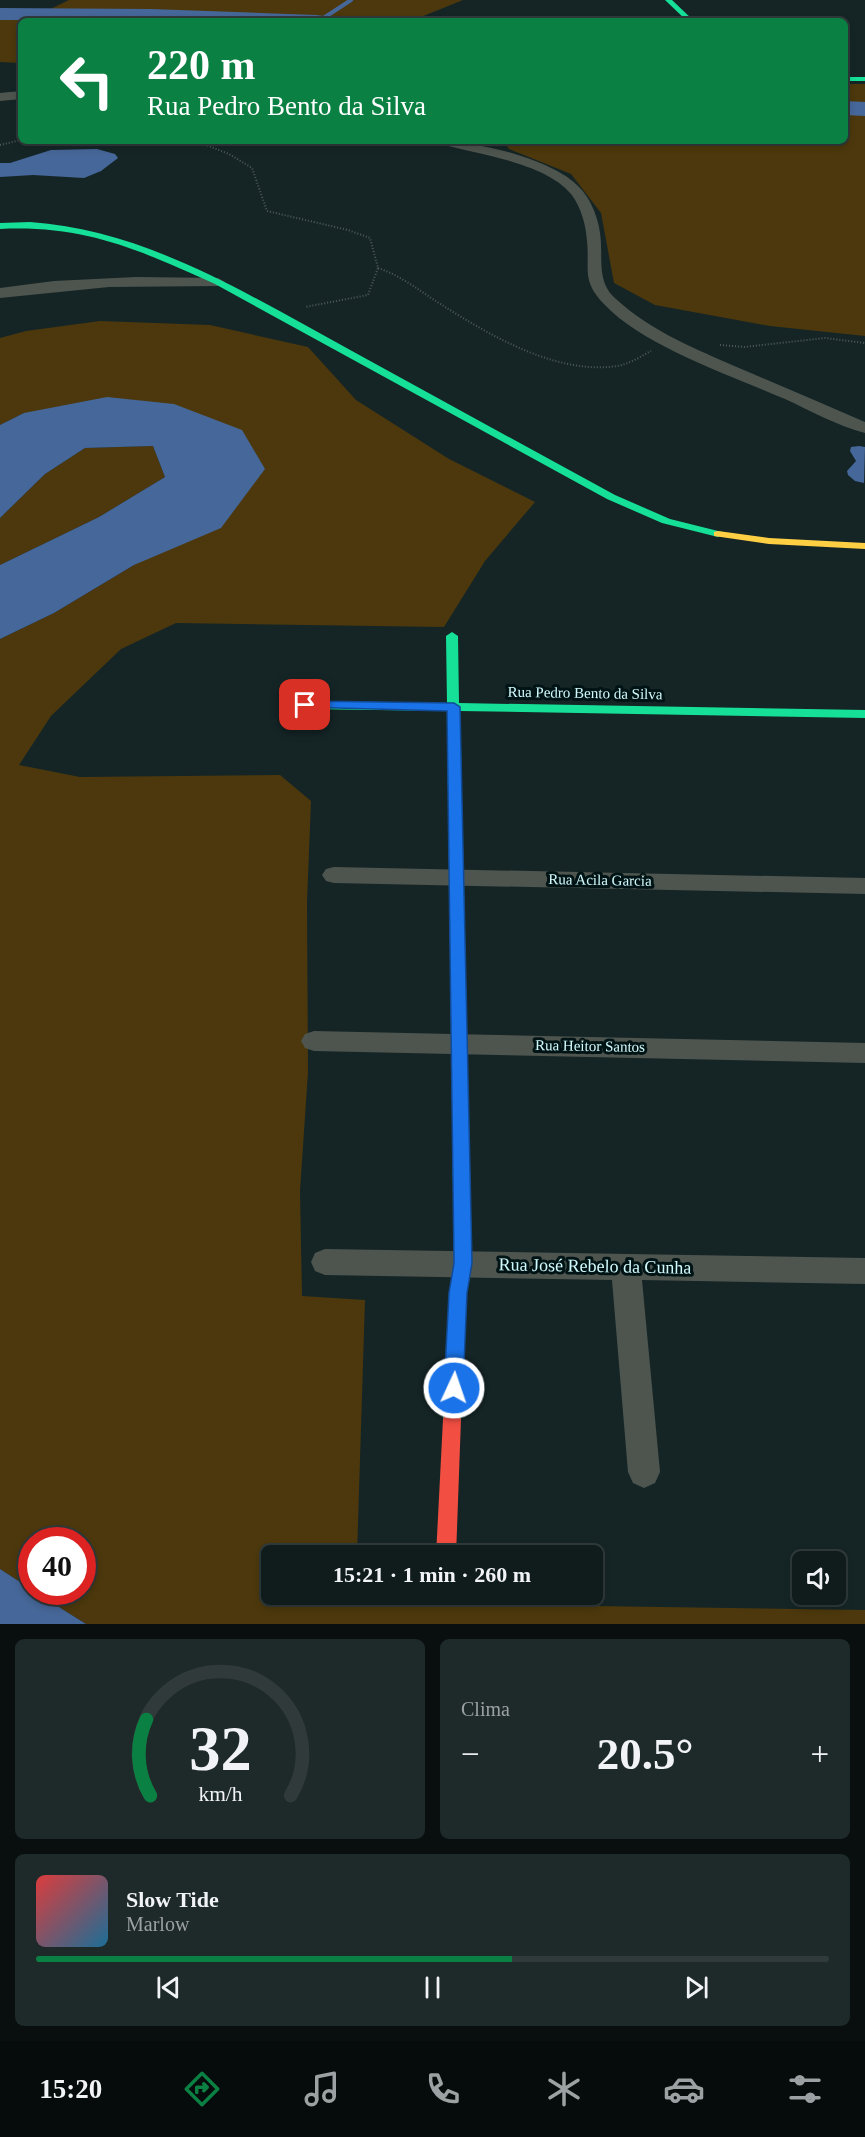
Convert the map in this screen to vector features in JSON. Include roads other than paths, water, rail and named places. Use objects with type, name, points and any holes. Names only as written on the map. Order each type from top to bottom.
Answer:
[{"type":"street","points":[[668,0],[688,18]]},
{"type":"street","points":[[848,79],[865,79]]},
{"type":"street","points":[[0,97],[18,95]]},
{"type":"street","points":[[456,144],[519,162],[566,182],[582,199],[592,226],[596,267],[594,279],[609,301],[630,318],[669,343],[865,428]]},
{"type":"street","points":[[0,226],[33,224],[90,230],[218,282],[611,498],[672,524],[718,536],[760,542],[865,546]]},
{"type":"street","points":[[0,293],[49,285],[133,280],[218,282]]},
{"type":"street","points":[[447,1545],[458,1293],[463,1263],[452,636]]},
{"type":"street","name":"Rua Pedro Bento da Silva","points":[[305,705],[865,714]]},
{"type":"street","name":"Rua Acila Garcia","points":[[334,875],[865,886]]},
{"type":"street","name":"Rua Heitor Santos","points":[[314,1041],[865,1053]]},
{"type":"street","name":"Rua José Rebelo da Cunha","points":[[325,1262],[865,1271]]},
{"type":"street","points":[[626,1267],[644,1472]]},
{"type":"water","points":[[97,149],[115,154],[118,158],[101,171],[84,178],[33,175],[0,177],[0,163],[10,163],[51,150]]},
{"type":"water","points":[[107,397],[174,404],[242,430],[265,469],[221,528],[134,565],[54,613],[0,639],[0,565],[99,517],[165,477],[153,446],[85,448],[45,474],[0,518],[0,425],[24,413]]},
{"type":"water","points":[[851,447],[865,447],[864,483],[855,481],[847,471],[856,461],[850,451]]},
{"type":"water","points":[[0,1569],[18,1581],[18,1605],[56,1605],[86,1624],[0,1624]]},
{"type":"waterway","points":[[324,18],[351,0]]},
{"type":"waterway","points":[[0,14],[234,18]]},
{"type":"waterway","points":[[848,108],[865,109]]}]
